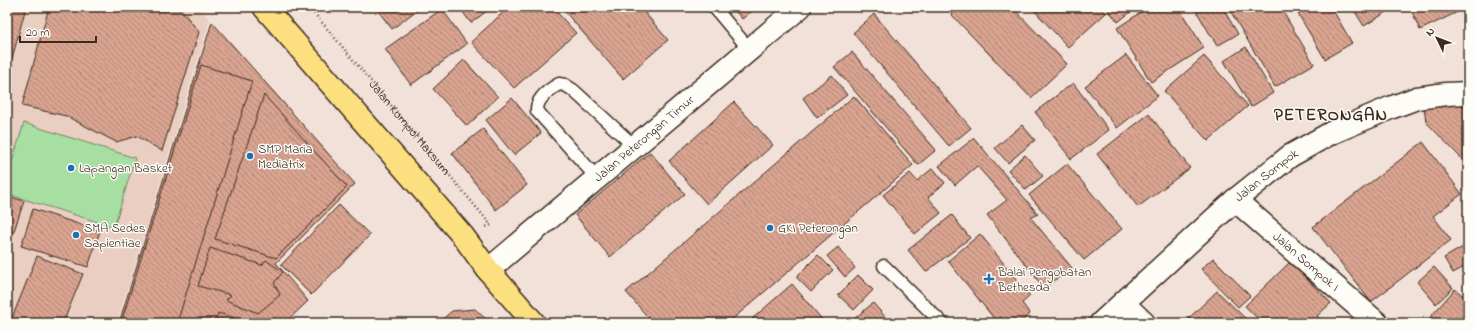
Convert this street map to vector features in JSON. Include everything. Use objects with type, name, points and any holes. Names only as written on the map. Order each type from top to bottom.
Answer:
[{"type":"highway","points":[[264,7],[463,236],[488,270],[534,323]]},
{"type":"street","name":"Jalan Peterongan Timur","points":[[488,270],[800,7]]},
{"type":"street","name":"Jalan Sompok","points":[[1101,323],[1234,200],[1290,156],[1331,133],[1417,98],[1468,93]]},
{"type":"street","name":"Jalan Sompok I","points":[[1234,200],[1378,323]]},
{"type":"street","points":[[1123,303],[1144,323]]},
{"type":"lane","points":[[714,7],[749,50]]},
{"type":"lane","points":[[597,178],[537,111],[536,107],[538,102],[551,89],[559,84],[569,87],[634,146]]},
{"type":"lane","points":[[884,266],[942,323]]},
{"type":"path","name":"Jalan Kompol Maksum","points":[[309,7],[491,225],[463,236]]},
{"type":"shaded area","name":"SMA Sedes Sapientiae","points":[[7,7],[198,7],[210,20],[117,323],[7,323]]},
{"type":"green space","name":"Lapangan Basket","points":[[24,123],[135,158],[114,227],[7,194],[7,178]]},
{"type":"building","points":[[7,7],[26,7],[7,77]]},
{"type":"building","points":[[49,7],[179,7],[199,32],[162,151],[137,136],[116,142],[66,116],[22,106]]},
{"type":"building","points":[[375,7],[421,7],[392,29]]},
{"type":"building","points":[[459,7],[492,7],[471,23]]},
{"type":"building","points":[[509,7],[552,7],[576,33],[514,88],[471,42]]},
{"type":"building","points":[[561,7],[640,7],[668,40],[623,79]]},
{"type":"building","points":[[732,7],[756,7],[756,8],[742,19]]},
{"type":"building","points":[[959,7],[1012,7],[1067,64],[1031,98],[951,14]]},
{"type":"building","points":[[1031,7],[1100,7],[1106,13],[1068,47]]},
{"type":"building","points":[[1106,7],[1137,7],[1118,22]]},
{"type":"building","points":[[1149,7],[1178,7],[1204,48],[1151,82],[1117,28]]},
{"type":"building","points":[[1194,7],[1222,7],[1238,34],[1217,46]]},
{"type":"building","points":[[1228,7],[1280,7],[1314,64],[1275,87]]},
{"type":"building","points":[[1294,7],[1331,7],[1352,43],[1325,59]]},
{"type":"building","points":[[1352,7],[1395,7],[1364,26]]},
{"type":"building","points":[[1410,7],[1468,7],[1420,30]]},
{"type":"building","points":[[442,9],[467,44],[411,85],[385,49]]},
{"type":"building","points":[[874,14],[971,128],[949,146],[853,33]]},
{"type":"building","name":"SMP Maria Mediatrix","points":[[212,22],[355,184],[276,263],[308,301],[285,323],[119,323]]},
{"type":"building","points":[[1246,47],[1273,93],[1251,107],[1224,61]]},
{"type":"building","points":[[852,52],[936,150],[918,165],[834,67]]},
{"type":"building","points":[[1126,55],[1158,96],[1117,128],[1085,86]]},
{"type":"building","points":[[1204,56],[1248,106],[1208,141],[1164,91]]},
{"type":"building","points":[[464,60],[498,97],[467,126],[433,89]]},
{"type":"building","points":[[201,65],[252,81],[177,323],[121,323]]},
{"type":"building","points":[[832,75],[847,95],[817,118],[803,98]]},
{"type":"building","points":[[1073,83],[1109,130],[1071,159],[1035,112]]},
{"type":"building","points":[[264,95],[347,187],[276,258],[215,239]]},
{"type":"building","name":"GKI Peterongan","points":[[854,96],[913,165],[728,323],[653,323],[626,292]]},
{"type":"building","points":[[512,98],[541,133],[514,155],[486,120]]},
{"type":"building","points":[[1468,101],[1468,163],[1466,163],[1426,122],[1424,106]]},
{"type":"building","points":[[734,102],[773,145],[707,204],[669,161]]},
{"type":"building","points":[[1149,114],[1190,168],[1138,207],[1097,154]]},
{"type":"building","points":[[1022,125],[1035,140],[1008,163],[995,148]]},
{"type":"building","points":[[483,129],[527,185],[496,210],[452,153]]},
{"type":"building","points":[[974,138],[1038,214],[1031,218],[1072,268],[1044,288],[987,215],[1007,200],[977,166],[955,185],[939,166]]},
{"type":"building","points":[[1423,142],[1462,194],[1433,216],[1451,240],[1371,302],[1313,227]]},
{"type":"building","points":[[650,152],[685,194],[610,257],[575,215]]},
{"type":"building","points":[[1025,155],[1043,176],[1026,190],[1008,170]]},
{"type":"building","points":[[1067,164],[1122,229],[1084,260],[1029,195]]},
{"type":"building","points":[[933,168],[945,183],[928,197],[941,213],[915,234],[883,195],[910,173],[917,181]]},
{"type":"building","points":[[7,196],[24,201],[7,252]]},
{"type":"building","points":[[339,205],[370,235],[311,295],[281,265]]},
{"type":"building","points":[[1468,208],[1468,219],[1464,217]]},
{"type":"building","points":[[33,209],[100,231],[88,267],[21,246]]},
{"type":"building","points":[[952,215],[970,238],[926,272],[908,250]]},
{"type":"building","name":"Balai Pengobatan Bethesda","points":[[980,234],[1030,296],[1022,303],[1030,314],[1019,323],[1005,323],[1001,317],[996,321],[948,261]]},
{"type":"building","points":[[1468,244],[1468,265],[1453,273],[1444,258]]},
{"type":"building","points":[[838,247],[855,268],[845,277],[827,256]]},
{"type":"building","points":[[210,248],[262,265],[266,260],[283,272],[274,283],[280,295],[258,313],[226,300],[231,295],[198,286]]},
{"type":"building","points":[[818,255],[833,270],[811,292],[796,277]]},
{"type":"building","points":[[37,256],[83,274],[63,323],[10,323]]},
{"type":"building","points":[[1213,258],[1250,296],[1238,307],[1201,269]]},
{"type":"building","points":[[1290,262],[1331,303],[1317,316],[1324,323],[1262,323],[1245,306]]},
{"type":"building","points":[[1434,267],[1453,288],[1436,304],[1417,282]]},
{"type":"building","points":[[858,275],[873,290],[854,310],[838,295]]},
{"type":"building","points":[[792,284],[825,323],[755,323],[752,319]]},
{"type":"building","points":[[1455,289],[1468,300],[1468,323],[1425,323]]},
{"type":"building","points":[[1217,291],[1250,323],[1224,323],[1222,321],[1220,323],[1195,323],[1189,318]]},
{"type":"building","points":[[873,303],[887,319],[882,323],[858,323],[854,319]]},
{"type":"building","points":[[475,309],[490,323],[438,323],[452,311]]},
{"type":"building","points":[[218,313],[242,320],[241,323],[215,323]]},
{"type":"building","points":[[1361,314],[1371,323],[1352,323]]},
{"type":"building","points":[[897,319],[900,323],[892,323]]},
{"type":"place","name":"SMP Maria Mediatrix","points":[[250,156]]},
{"type":"place","name":"Lapangan Basket","points":[[71,168]]},
{"type":"place","name":"GKI Peterongan","points":[[770,228]]},
{"type":"place","name":"SMA Sedes Sapientiae","points":[[76,235]]},
{"type":"place","name":"Balai Pengobatan Bethesda","points":[[989,279]]},
{"type":"district","name":"PETERONGAN","points":[[1331,115]]}]
